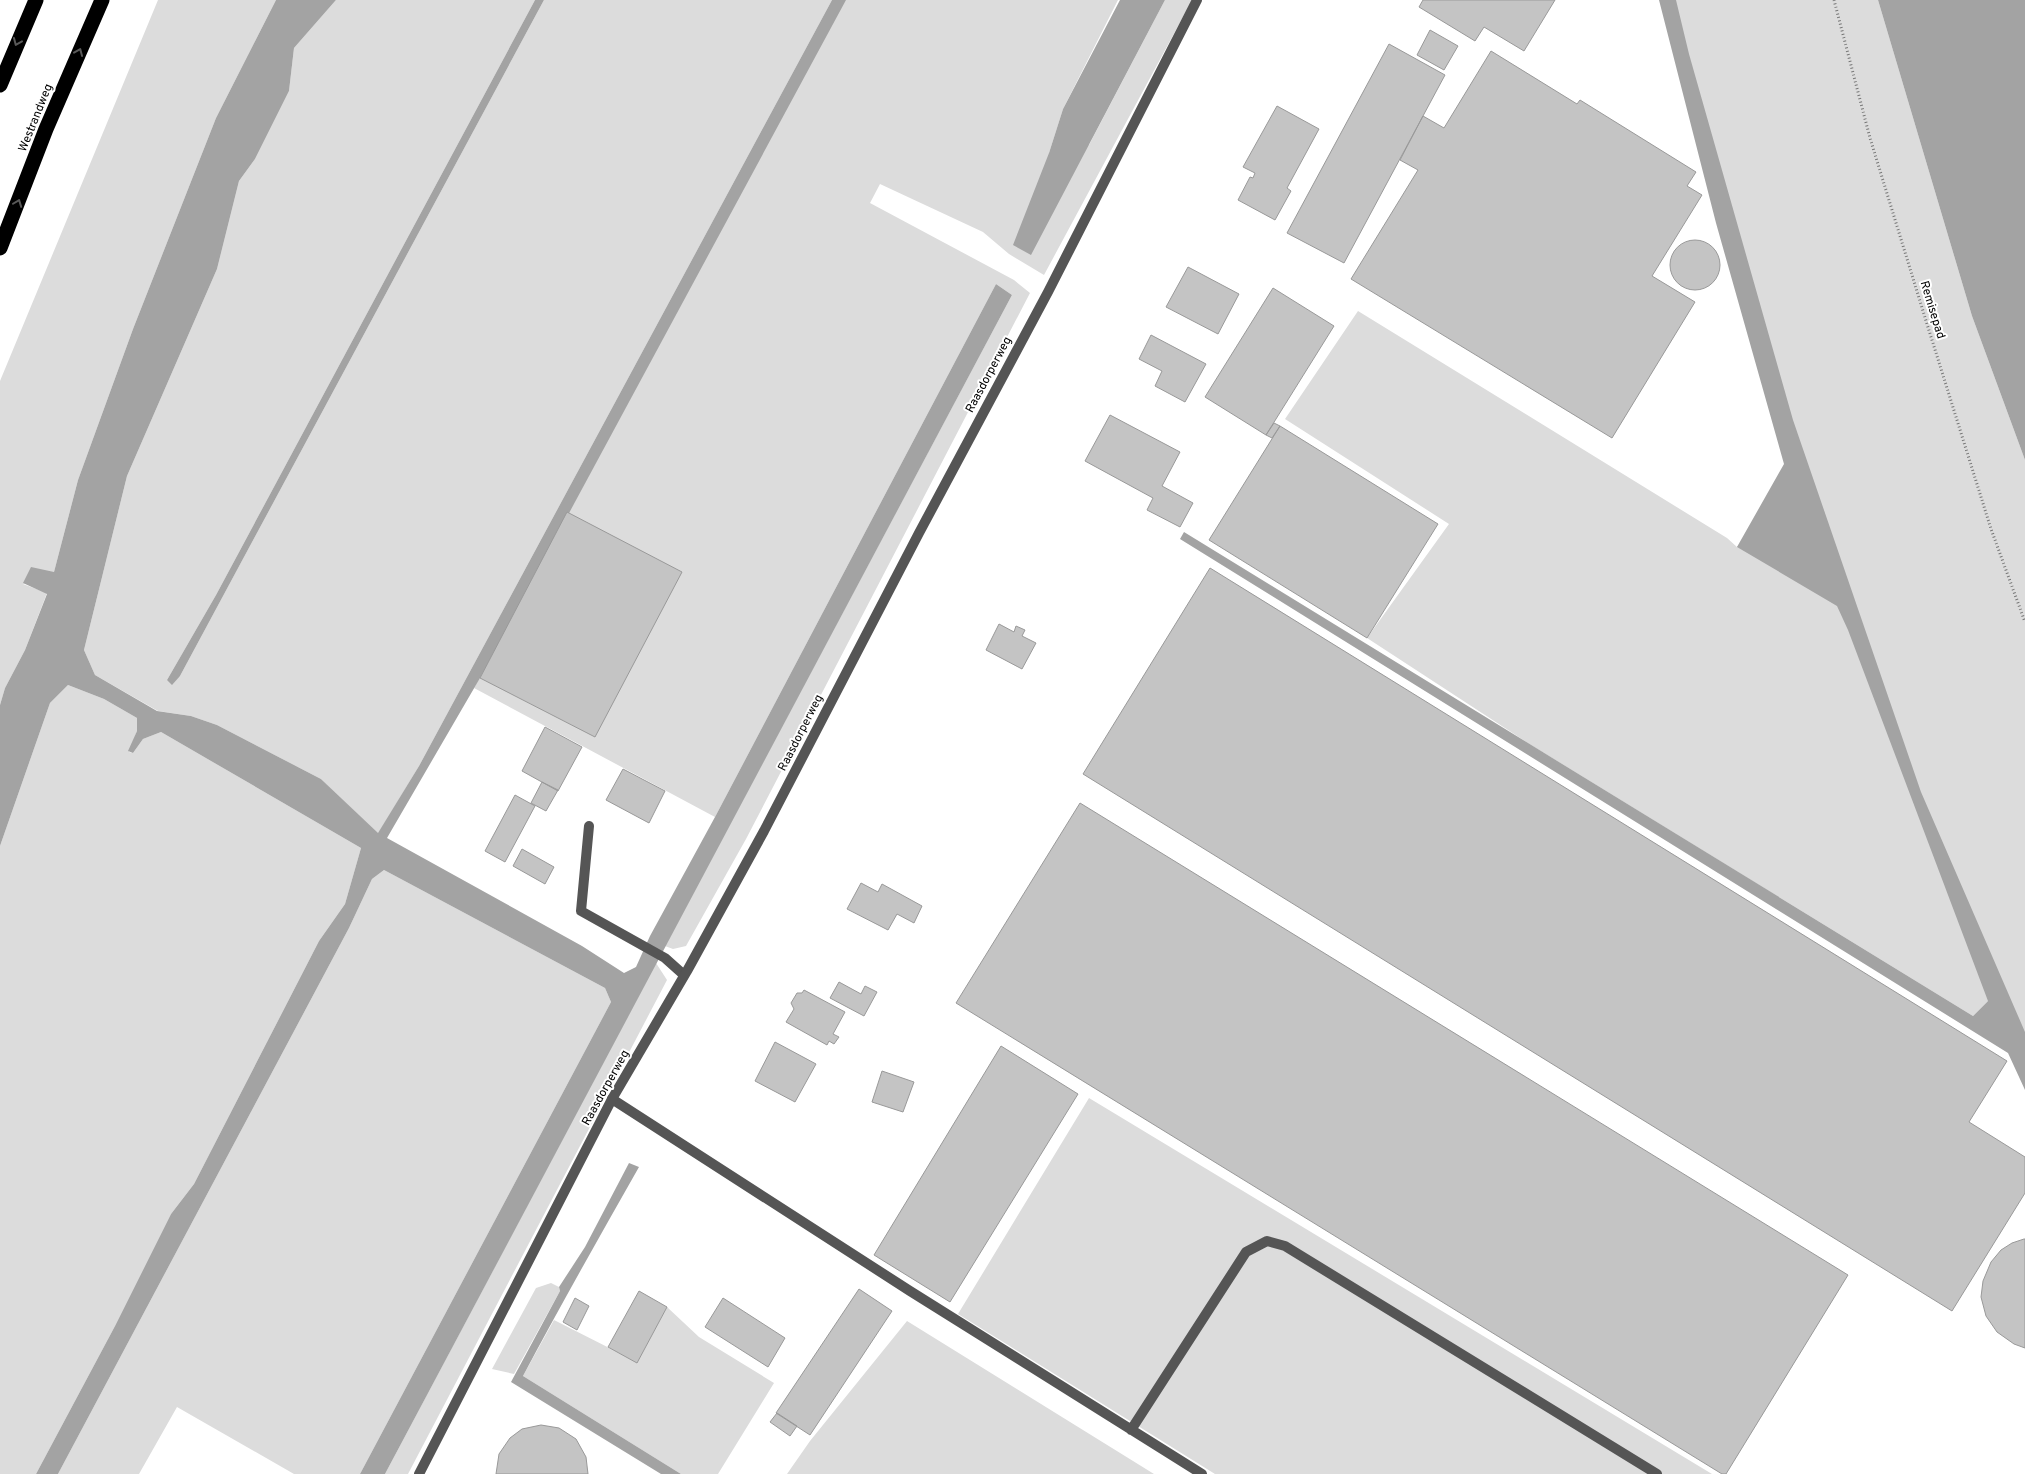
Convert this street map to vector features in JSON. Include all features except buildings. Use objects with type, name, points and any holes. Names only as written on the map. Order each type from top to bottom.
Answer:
[{"type":"highway","points":[[0,84],[36,0]]},
{"type":"highway","name":"Westrandweg","points":[[0,248],[46,129],[102,0]]},
{"type":"street","name":"Raasdorperweg","points":[[419,1474],[612,1100],[684,976],[764,831],[919,533],[1048,292],[1197,0]]},
{"type":"street","points":[[589,826],[581,912],[665,958],[684,976]]},
{"type":"street","points":[[612,1100],[910,1291],[1202,1474]]},
{"type":"street","points":[[1131,1430],[1246,1252],[1267,1241],[1286,1246],[1657,1474]]},
{"type":"path","name":"Remisepad","points":[[1834,0],[1870,138],[1927,324],[1991,529],[2025,622]]},
{"type":"shaded area","points":[[158,0],[276,0],[216,118],[133,329],[78,480],[54,572],[23,584],[47,593],[25,650],[5,688],[0,705],[0,381]]},
{"type":"shaded area","points":[[276,0],[336,0],[294,48],[289,91],[255,159],[239,181],[217,269],[127,476],[84,650],[95,675],[157,711],[191,716],[217,725],[321,779],[378,833],[419,766],[832,0],[846,0],[480,678],[387,838],[582,946],[624,973],[636,967],[650,936],[715,817],[996,284],[1012,295],[385,1474],[360,1474],[611,1002],[605,988],[384,870],[372,879],[349,928],[58,1474],[36,1474],[115,1326],[171,1214],[194,1184],[319,941],[345,904],[361,848],[161,732],[143,739],[133,753],[128,751],[137,731],[137,718],[104,699],[68,685],[50,703],[0,846],[0,705],[5,688],[25,650],[47,594],[23,583],[31,567],[54,572],[78,480],[133,329],[216,118]]},
{"type":"shaded area","points":[[336,0],[535,0],[216,595],[167,680],[180,676],[544,0],[832,0],[419,766],[378,834],[321,779],[217,725],[191,716],[158,711],[95,675],[84,650],[127,476],[217,269],[239,181],[255,159],[289,91],[294,48]]},
{"type":"shaded area","points":[[535,0],[544,0],[180,676],[172,685],[167,680],[216,595]]},
{"type":"shaded area","points":[[845,0],[1118,0],[1063,109],[1049,153],[1089,145],[1165,0],[1192,0],[1044,275],[1009,254],[983,232],[880,184],[870,203],[1014,280],[1030,293],[746,839],[686,946],[673,949],[665,946],[1012,295],[996,284],[715,817],[474,688]]},
{"type":"shaded area","points":[[1120,0],[1165,0],[1031,255],[1013,245],[1049,153],[1063,109]]},
{"type":"shaded area","points":[[1659,0],[1676,0],[1689,54],[1793,420],[1921,792],[2025,1032],[2025,1090],[2008,1053],[1180,539],[1184,532],[1973,1016],[1988,1001],[1848,630],[1837,606],[1737,547],[1784,464],[1716,223]]},
{"type":"shaded area","points":[[1667,0],[1878,0],[1972,316],[2025,460],[2025,1042],[1988,1001],[1973,1016],[1531,745],[1367,638],[1449,524],[1285,419],[1358,311],[1727,538],[1737,547],[1800,469]]},
{"type":"shaded area","points":[[1878,0],[2025,0],[2025,460],[1972,316]]},
{"type":"shaded area","points":[[68,685],[104,699],[137,718],[137,731],[129,752],[133,753],[143,739],[161,732],[361,848],[345,904],[319,941],[194,1184],[171,1214],[115,1326],[36,1474],[0,1474],[0,846],[50,703]]},
{"type":"shaded area","points":[[384,870],[605,988],[611,1002],[360,1474],[294,1474],[177,1407],[139,1474],[58,1474],[349,928],[372,879]]},
{"type":"shaded area","points":[[656,963],[667,980],[408,1474],[385,1474]]},
{"type":"shaded area","points":[[1089,1098],[1712,1474],[1215,1474],[958,1314]]},
{"type":"shaded area","points":[[629,1163],[639,1167],[523,1376],[681,1474],[661,1474],[511,1382],[560,1291],[559,1287],[585,1247]]},
{"type":"shaded area","points":[[551,1283],[559,1287],[560,1291],[514,1374],[492,1369],[536,1288]]},
{"type":"shaded area","points":[[667,1307],[699,1337],[774,1383],[718,1474],[681,1474],[523,1376],[554,1320],[637,1362]]},
{"type":"shaded area","points":[[907,1321],[1154,1474],[787,1474],[810,1441]]}]
